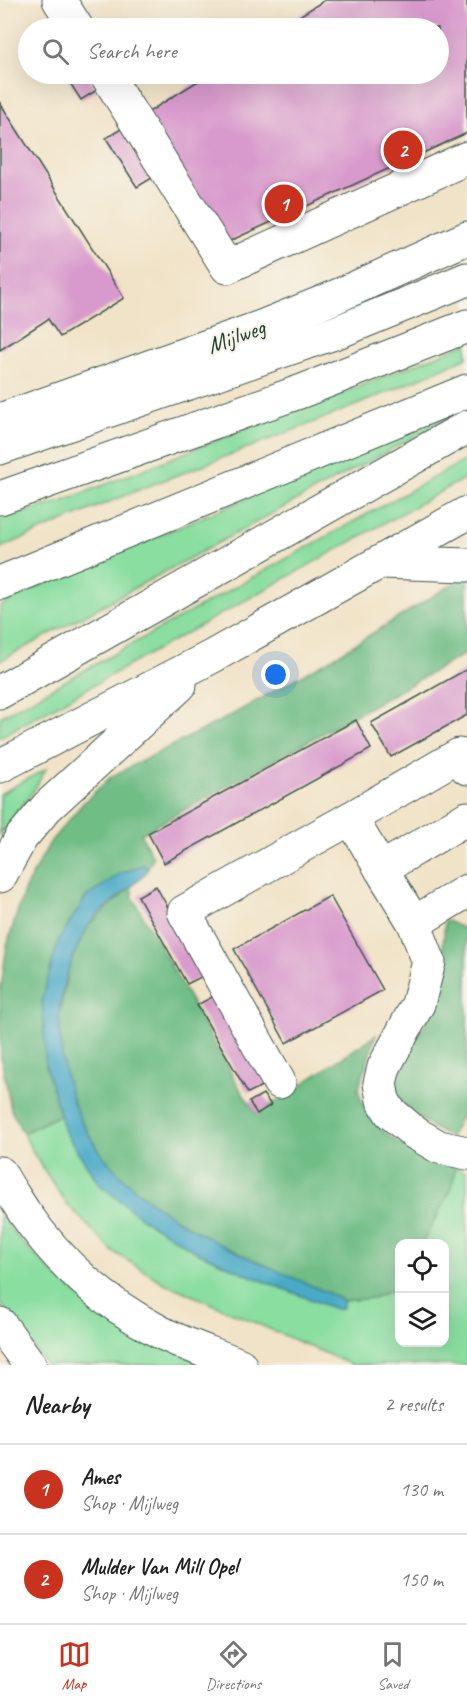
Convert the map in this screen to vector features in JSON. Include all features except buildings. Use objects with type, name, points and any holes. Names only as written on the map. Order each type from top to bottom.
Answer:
[{"type":"main road","points":[[112,84],[227,267],[467,158]]},
{"type":"main road","name":"Mijlweg","points":[[0,420],[270,323],[328,300],[467,238]]},
{"type":"main road","name":"Mijlweg","points":[[0,448],[311,341],[467,279]]},
{"type":"main road","points":[[0,498],[302,392],[467,326]]},
{"type":"main road","points":[[0,583],[467,391]]},
{"type":"main road","points":[[0,692],[467,426]]},
{"type":"main road","points":[[0,766],[213,656],[467,513]]},
{"type":"main road","points":[[381,562],[467,565]]},
{"type":"main road","points":[[0,876],[21,838],[47,807],[213,656]]},
{"type":"main road","points":[[279,1082],[184,912],[459,755],[467,768]]},
{"type":"main road","points":[[351,818],[414,923],[429,962],[418,1004],[384,1067],[380,1083],[383,1100],[390,1112],[415,1133],[439,1147],[467,1153]]},
{"type":"main road","points":[[381,869],[467,818]]},
{"type":"main road","points":[[414,923],[467,891]]},
{"type":"main road","points":[[0,1173],[36,1228],[61,1259],[92,1289],[132,1317],[162,1333],[240,1365]]},
{"type":"main road","points":[[0,1324],[30,1365]]},
{"type":"green space","points":[[467,343],[467,357],[430,374],[317,421],[123,496],[0,548],[0,519],[61,502]]},
{"type":"green space","points":[[467,408],[0,661],[0,606],[33,589],[381,441]]},
{"type":"green space","points":[[467,459],[467,477],[0,737],[0,717]]},
{"type":"green space","points":[[467,575],[467,653],[141,834],[153,858],[148,867],[142,865],[59,939],[46,1067],[60,1115],[23,1133],[11,1110],[1,1057],[0,994],[7,945],[25,888],[51,841],[84,802],[112,776],[228,717],[331,659]]},
{"type":"green space","points":[[46,769],[34,790],[0,835],[0,794]]},
{"type":"green space","points":[[131,887],[133,898],[243,1094],[257,1114],[376,1035],[358,1090],[368,1114],[378,1127],[398,1142],[455,1167],[452,1188],[424,1239],[395,1239],[395,1289],[373,1298],[343,1301],[199,1235],[146,1200],[104,1159],[78,1115],[63,1071],[59,1016],[70,961],[89,925]]},
{"type":"green space","points":[[445,920],[467,930],[467,1105],[450,1138],[411,1112],[399,1095],[397,1085],[399,1073],[439,997]]},
{"type":"green space","points":[[60,1115],[65,1132],[99,1184],[144,1220],[193,1250],[253,1277],[338,1310],[343,1307],[343,1301],[382,1295],[395,1288],[395,1347],[449,1347],[449,1239],[424,1239],[452,1188],[455,1167],[467,1172],[467,1365],[352,1365],[164,1283],[112,1251],[66,1203],[35,1156],[23,1133]]},
{"type":"green space","points":[[0,1213],[18,1238],[93,1308],[206,1365],[46,1365],[0,1302]]},
{"type":"water","points":[[142,865],[148,867],[147,871],[101,912],[88,927],[68,970],[59,1020],[71,1097],[93,1141],[123,1178],[160,1208],[201,1234],[339,1298],[343,1301],[343,1307],[338,1310],[253,1277],[193,1250],[144,1220],[99,1184],[65,1132],[46,1067],[42,999],[59,939],[86,897],[120,874]]},
{"type":"place","name":"Mulder Van Mill Opel","points":[[403,150]]},
{"type":"place","name":"Ames","points":[[284,204]]}]
